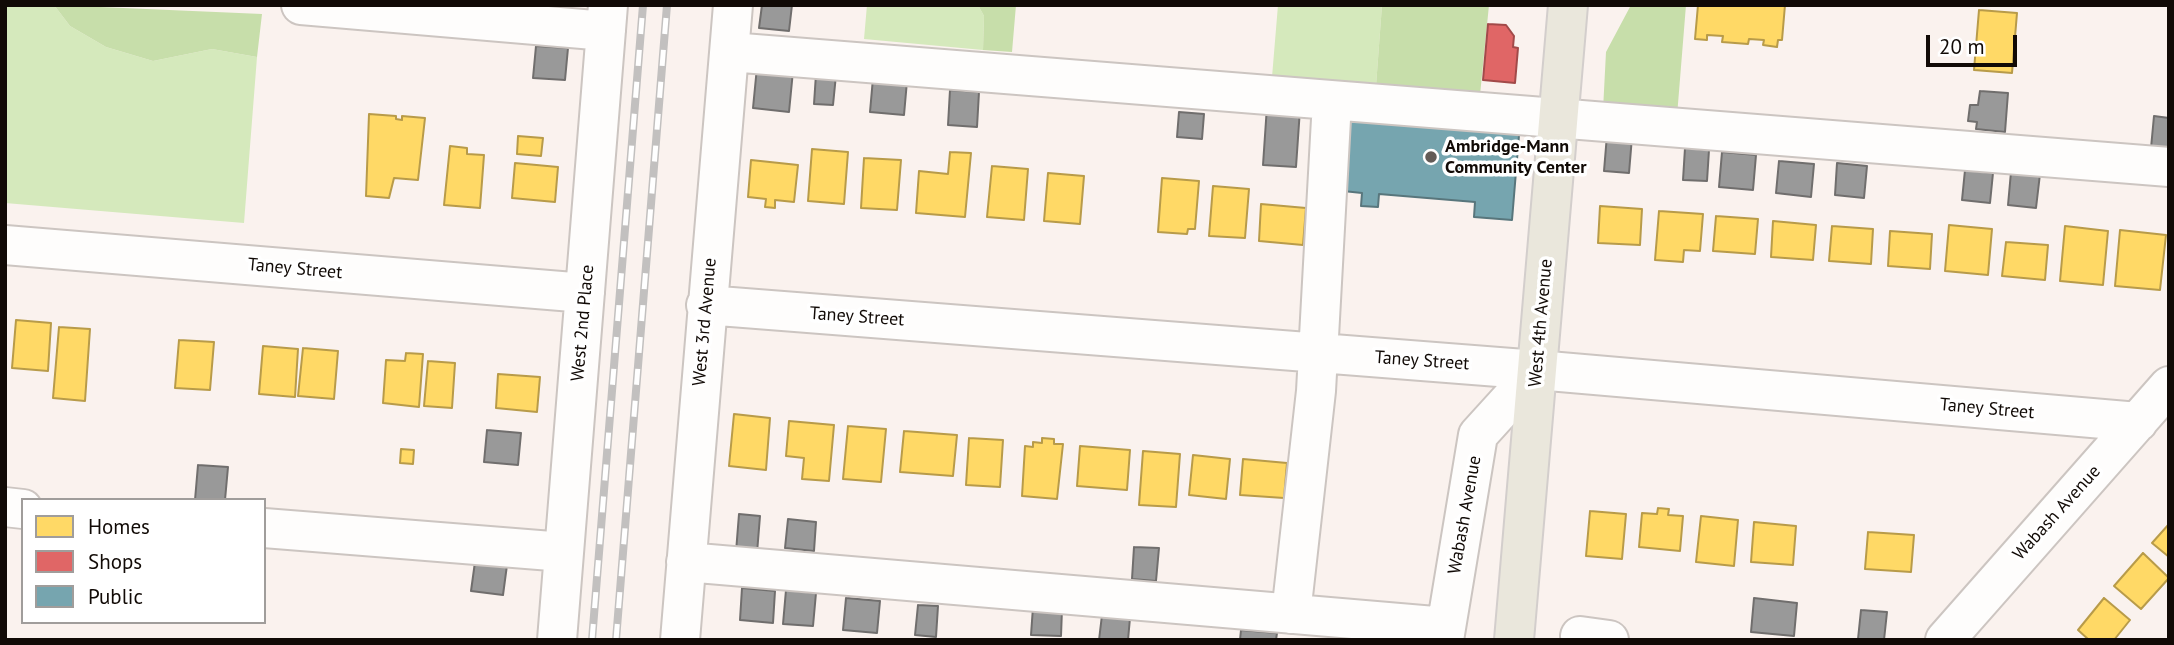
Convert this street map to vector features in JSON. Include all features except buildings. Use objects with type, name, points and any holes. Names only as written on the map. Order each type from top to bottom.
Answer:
[{"type":"main road","name":"West 4th Avenue","points":[[1514,640],[1568,5]]},
{"type":"street","points":[[301,5],[607,18]]},
{"type":"street","name":"West 3rd Avenue","points":[[680,640],[733,5]]},
{"type":"street","name":"West 2nd Place","points":[[557,640],[607,18]]},
{"type":"street","points":[[730,52],[2169,167]]},
{"type":"street","points":[[1291,614],[1316,391],[1332,101]]},
{"type":"street","name":"Taney Street","points":[[5,245],[585,293]]},
{"type":"street","name":"Taney Street","points":[[706,305],[1537,370],[2138,422]]},
{"type":"street","name":"Wabash Avenue","points":[[1445,634],[1478,435],[1537,370]]},
{"type":"street","name":"Wabash Avenue","points":[[1945,640],[2167,390]]},
{"type":"street","points":[[266,528],[564,552]]},
{"type":"street","points":[[686,562],[1291,614],[1445,634]]},
{"type":"green space","points":[[5,5],[54,5],[70,26],[106,47],[153,61],[212,49],[257,57],[244,223],[5,203]]},
{"type":"green space","points":[[54,5],[262,14],[257,57],[212,49],[153,61],[106,47],[70,26]]},
{"type":"green space","points":[[867,5],[978,5],[984,16],[983,50],[864,39]]},
{"type":"green space","points":[[978,5],[1016,5],[1012,52],[983,50],[984,16]]},
{"type":"green space","points":[[1278,5],[1382,5],[1376,86],[1272,77]]},
{"type":"green space","points":[[1382,5],[1489,5],[1480,95],[1376,86]]},
{"type":"green space","points":[[1631,5],[1686,5],[1677,116],[1603,110],[1606,52]]},
{"type":"railway","points":[[592,640],[643,5]]},
{"type":"railway","points":[[616,640],[667,5]]},
{"type":"place","name":"Ambridge-Mann Community Center","points":[[1431,157]]}]
